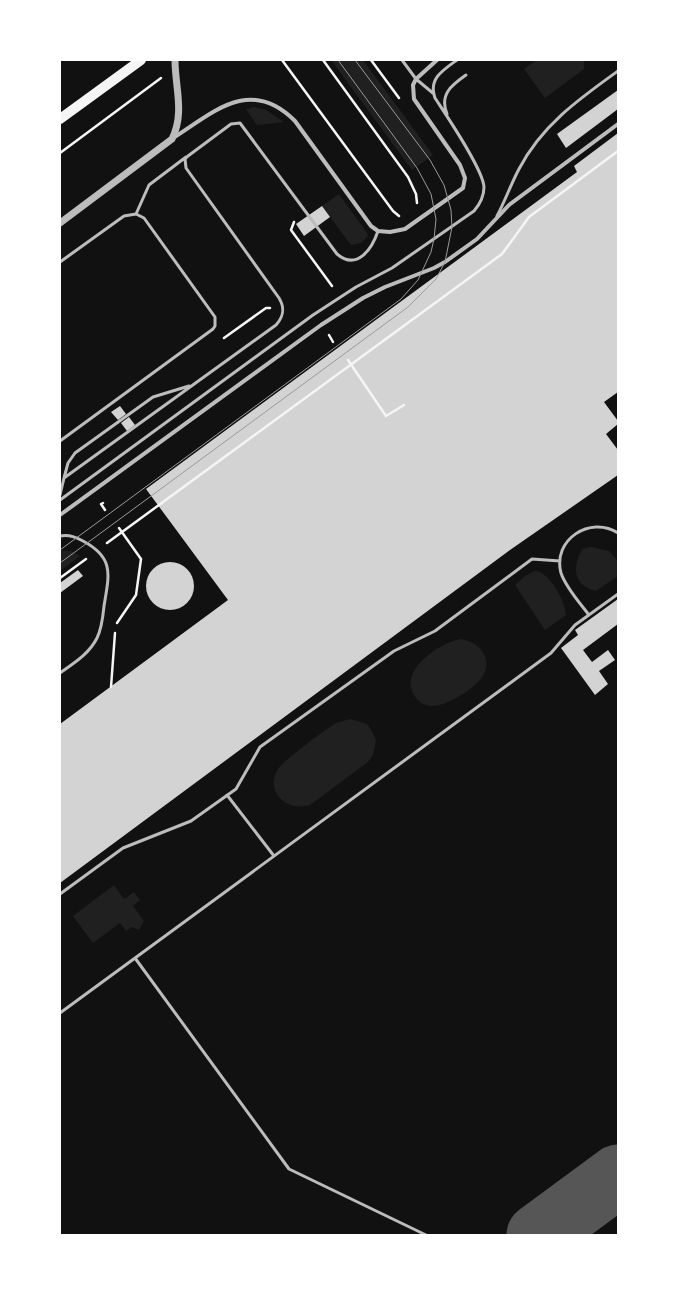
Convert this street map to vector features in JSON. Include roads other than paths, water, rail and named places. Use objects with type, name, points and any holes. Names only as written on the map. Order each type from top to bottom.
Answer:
[{"type":"main road","points":[[60,120],[141,60]]},
{"type":"street","points":[[172,139],[177,129],[180,116],[175,60]]},
{"type":"street","points":[[60,223],[172,139],[218,109],[234,102],[258,100],[272,104],[295,121],[371,226],[378,231],[390,232],[405,229],[458,193],[465,183],[465,178],[460,165],[414,99],[413,85],[416,79],[437,60]]},
{"type":"street","points":[[60,515],[321,325],[364,298],[385,287],[434,268],[445,262],[477,239],[509,205],[618,124]]},
{"type":"lane","points":[[60,500],[313,315],[356,287],[398,264],[474,211],[482,200],[483,182],[434,94],[416,79],[402,60]]},
{"type":"lane","points":[[434,94],[433,84],[435,80],[444,70],[457,60]]},
{"type":"lane","points":[[496,218],[519,168],[550,124],[568,108],[618,71]]},
{"type":"lane","points":[[450,121],[445,109],[444,96],[452,85],[466,75]]},
{"type":"lane","points":[[136,214],[149,185],[231,124],[240,123],[337,254],[343,259],[356,260],[364,256],[375,241],[378,231]]},
{"type":"lane","points":[[64,478],[276,325],[283,315],[284,310],[279,298],[186,168],[185,159],[188,156]]},
{"type":"lane","points":[[60,262],[124,216],[136,214],[144,218],[215,317],[215,326],[60,441]]},
{"type":"lane","points":[[60,495],[70,458],[153,397],[193,384]]},
{"type":"lane","points":[[589,615],[567,585],[562,574],[560,561],[566,543],[580,530],[592,526],[605,526],[618,532]]},
{"type":"lane","points":[[60,536],[65,535],[77,538],[98,550],[109,568],[98,637],[84,656],[60,674]]},
{"type":"lane","points":[[60,894],[123,848],[192,821],[236,789],[260,748],[394,651],[435,630],[532,559],[560,561]]},
{"type":"lane","points":[[60,1013],[551,653],[575,626],[618,594]]},
{"type":"lane","points":[[227,795],[274,856]]},
{"type":"lane","points":[[135,958],[289,1169],[426,1235]]},
{"type":"tram line","points":[[60,550],[401,299],[418,280],[431,252],[434,239],[436,219],[431,194],[417,168],[338,60]]},
{"type":"tram line","points":[[60,563],[408,307],[436,279],[445,262],[452,227],[451,210],[444,185],[430,160],[355,60]]}]
